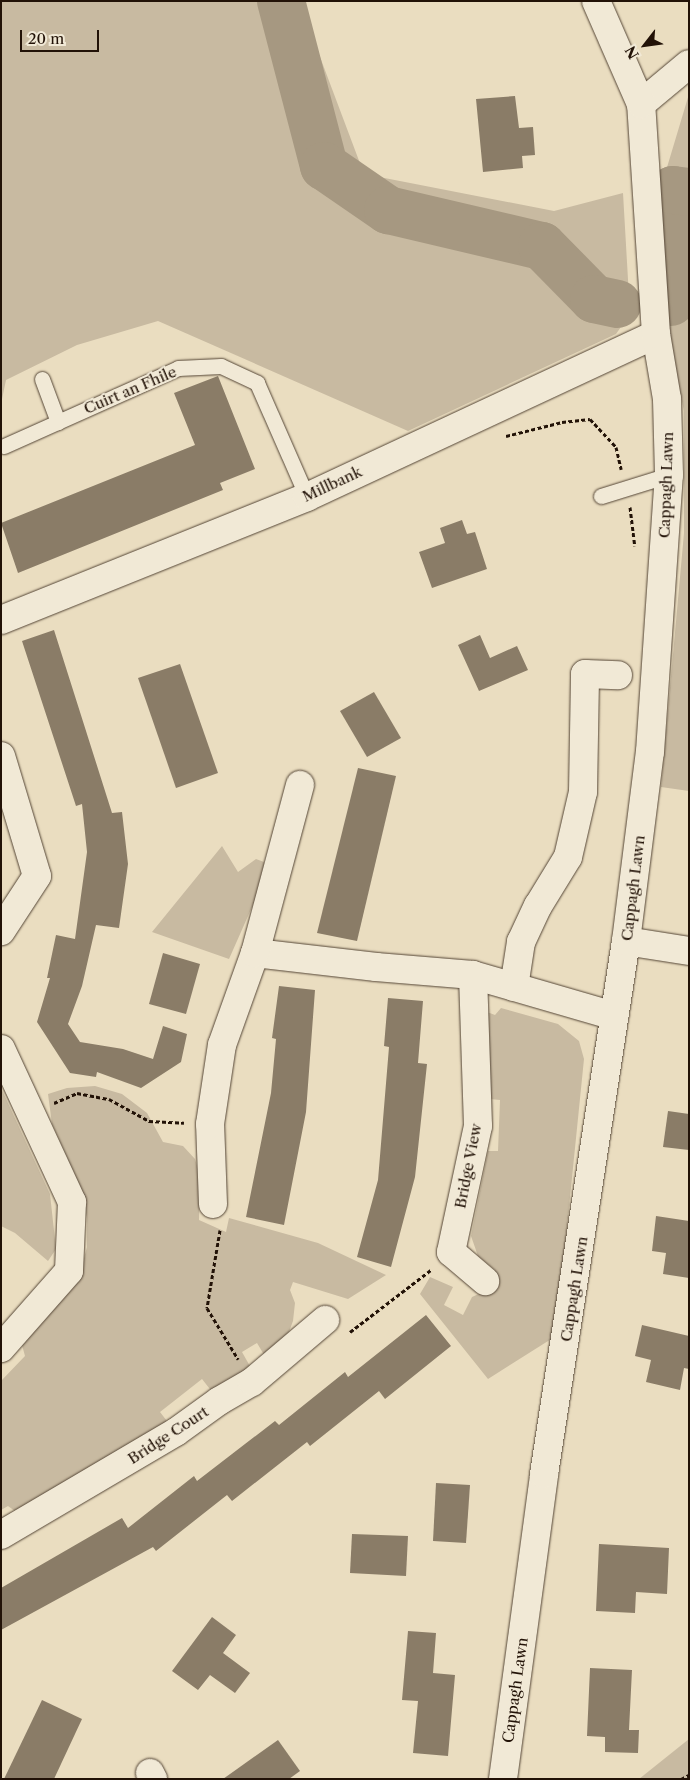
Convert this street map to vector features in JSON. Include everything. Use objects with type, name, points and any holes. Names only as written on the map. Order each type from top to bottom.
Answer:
[{"type":"street","name":"Cappagh Lawn","points":[[503,1779],[544,1474],[626,941],[650,752],[669,475],[667,399],[656,334],[641,104],[596,1]]},
{"type":"street","points":[[641,104],[689,64]]},
{"type":"street","name":"Millbank","points":[[1,620],[307,496],[656,334]]},
{"type":"street","points":[[514,986],[521,942],[538,906],[568,857],[583,792],[585,674],[618,675]]},
{"type":"street","points":[[1,756],[37,876],[1,931]]},
{"type":"street","points":[[213,1204],[210,1124],[222,1045],[255,953],[300,785]]},
{"type":"street","points":[[626,941],[689,951]]},
{"type":"street","points":[[255,953],[376,967],[473,974],[614,1016]]},
{"type":"street","name":"Bridge View","points":[[473,974],[478,1126],[451,1252],[485,1281]]},
{"type":"street","points":[[1,1049],[72,1202],[69,1271],[1,1348]]},
{"type":"street","name":"Bridge Court","points":[[1,1535],[176,1432],[219,1401],[252,1382],[325,1320]]},
{"type":"lane","name":"Cuirt an Fhile","points":[[4,446],[178,368],[221,366],[257,384],[307,496]]},
{"type":"lane","points":[[42,379],[58,422]]},
{"type":"lane","points":[[601,496],[669,475]]},
{"type":"path","points":[[31,1113],[77,1093],[108,1099],[150,1122],[210,1124]]},
{"type":"path","points":[[681,1779],[689,1775]]},
{"type":"shaded area","points":[[1,1],[299,1],[364,174],[554,211],[623,193],[630,314],[616,334],[408,431],[158,321],[77,345],[6,380],[1,404]]},
{"type":"shaded area","points":[[689,94],[689,791],[661,787],[684,533],[684,411],[660,294],[665,174]]},
{"type":"shaded area","points":[[222,846],[238,872],[256,859],[264,862],[267,873],[229,959],[152,932]]},
{"type":"shaded area","points":[[501,1008],[558,1024],[579,1041],[584,1059],[556,1336],[488,1379],[420,1294],[430,1277],[453,1287],[444,1305],[463,1315],[472,1297],[483,1292],[495,1270],[478,1256],[471,1236],[488,1151],[498,1151],[500,1100],[490,1099],[487,1012],[495,1015]]},
{"type":"shaded area","points":[[95,1086],[122,1094],[147,1113],[163,1142],[183,1146],[195,1159],[200,1176],[199,1220],[226,1232],[229,1218],[318,1243],[386,1275],[348,1299],[293,1282],[290,1290],[295,1303],[293,1321],[283,1348],[266,1358],[257,1343],[242,1352],[251,1368],[213,1393],[202,1379],[160,1412],[170,1425],[19,1514],[8,1506],[1,1510],[1,1381],[25,1356],[22,1345],[79,1277],[87,1247],[87,1218],[81,1188],[52,1124],[48,1094],[67,1088]]},
{"type":"shaded area","points":[[1,1088],[50,1194],[56,1249],[48,1261],[15,1233],[1,1226]]},
{"type":"shaded area","points":[[689,1739],[689,1779],[639,1779]]},
{"type":"building","points":[[515,96],[519,128],[533,127],[535,155],[522,156],[523,168],[483,172],[476,99]]},
{"type":"building","points":[[218,376],[255,469],[220,483],[223,490],[18,573],[1,523],[195,445],[174,393]]},
{"type":"building","points":[[462,520],[467,534],[475,532],[487,569],[432,588],[419,552],[445,543],[440,528]]},
{"type":"building","points":[[54,630],[112,813],[122,812],[128,864],[119,928],[96,925],[82,986],[68,1024],[80,1042],[123,1049],[153,1059],[163,1026],[187,1034],[181,1062],[141,1088],[97,1072],[96,1077],[70,1073],[37,1022],[50,978],[47,978],[56,935],[75,939],[87,852],[82,804],[76,806],[22,641]]},
{"type":"building","points":[[480,635],[490,658],[517,646],[528,670],[479,691],[458,645]]},
{"type":"building","points":[[180,664],[218,773],[176,788],[138,678]]},
{"type":"building","points":[[374,692],[401,738],[367,757],[340,711]]},
{"type":"building","points":[[358,768],[396,776],[357,941],[317,933]]},
{"type":"building","points":[[163,953],[200,964],[186,1014],[149,1004]]},
{"type":"building","points":[[279,986],[315,990],[306,1112],[284,1225],[246,1217],[271,1093],[276,1039],[272,1038]]},
{"type":"building","points":[[388,998],[423,1001],[418,1063],[427,1064],[415,1177],[391,1267],[357,1257],[378,1180],[389,1047],[384,1046]]},
{"type":"building","points":[[668,1111],[689,1114],[689,1150],[663,1147]]},
{"type":"building","points":[[656,1216],[689,1221],[689,1278],[663,1274],[666,1253],[652,1251]]},
{"type":"building","points":[[426,1315],[451,1346],[385,1399],[379,1391],[310,1446],[307,1442],[232,1501],[227,1495],[156,1551],[153,1547],[1,1630],[1,1588],[122,1518],[128,1528],[194,1476],[197,1481],[275,1421],[279,1425],[345,1372],[348,1377]]},
{"type":"building","points":[[642,1325],[689,1336],[689,1369],[684,1368],[680,1390],[646,1382],[651,1360],[635,1356]]},
{"type":"building","points":[[436,1483],[470,1485],[466,1543],[433,1541]]},
{"type":"building","points":[[352,1534],[408,1536],[406,1576],[350,1573]]},
{"type":"building","points":[[599,1544],[669,1548],[667,1594],[636,1592],[635,1613],[596,1611]]},
{"type":"building","points":[[212,1617],[236,1635],[223,1653],[250,1673],[235,1693],[210,1675],[198,1690],[172,1671]]},
{"type":"building","points":[[408,1631],[436,1633],[433,1673],[455,1675],[448,1756],[413,1753],[418,1701],[402,1700]]},
{"type":"building","points":[[590,1668],[632,1670],[629,1730],[639,1730],[638,1753],[605,1752],[605,1737],[587,1736]]},
{"type":"building","points":[[42,1700],[82,1719],[54,1779],[4,1779]]},
{"type":"building","points":[[278,1740],[300,1771],[289,1779],[223,1779]]},
{"type":"waterway","points":[[281,1],[324,166],[388,210],[542,246],[594,299],[617,304]]},
{"type":"waterway","points":[[671,302],[673,190],[689,192]]}]
